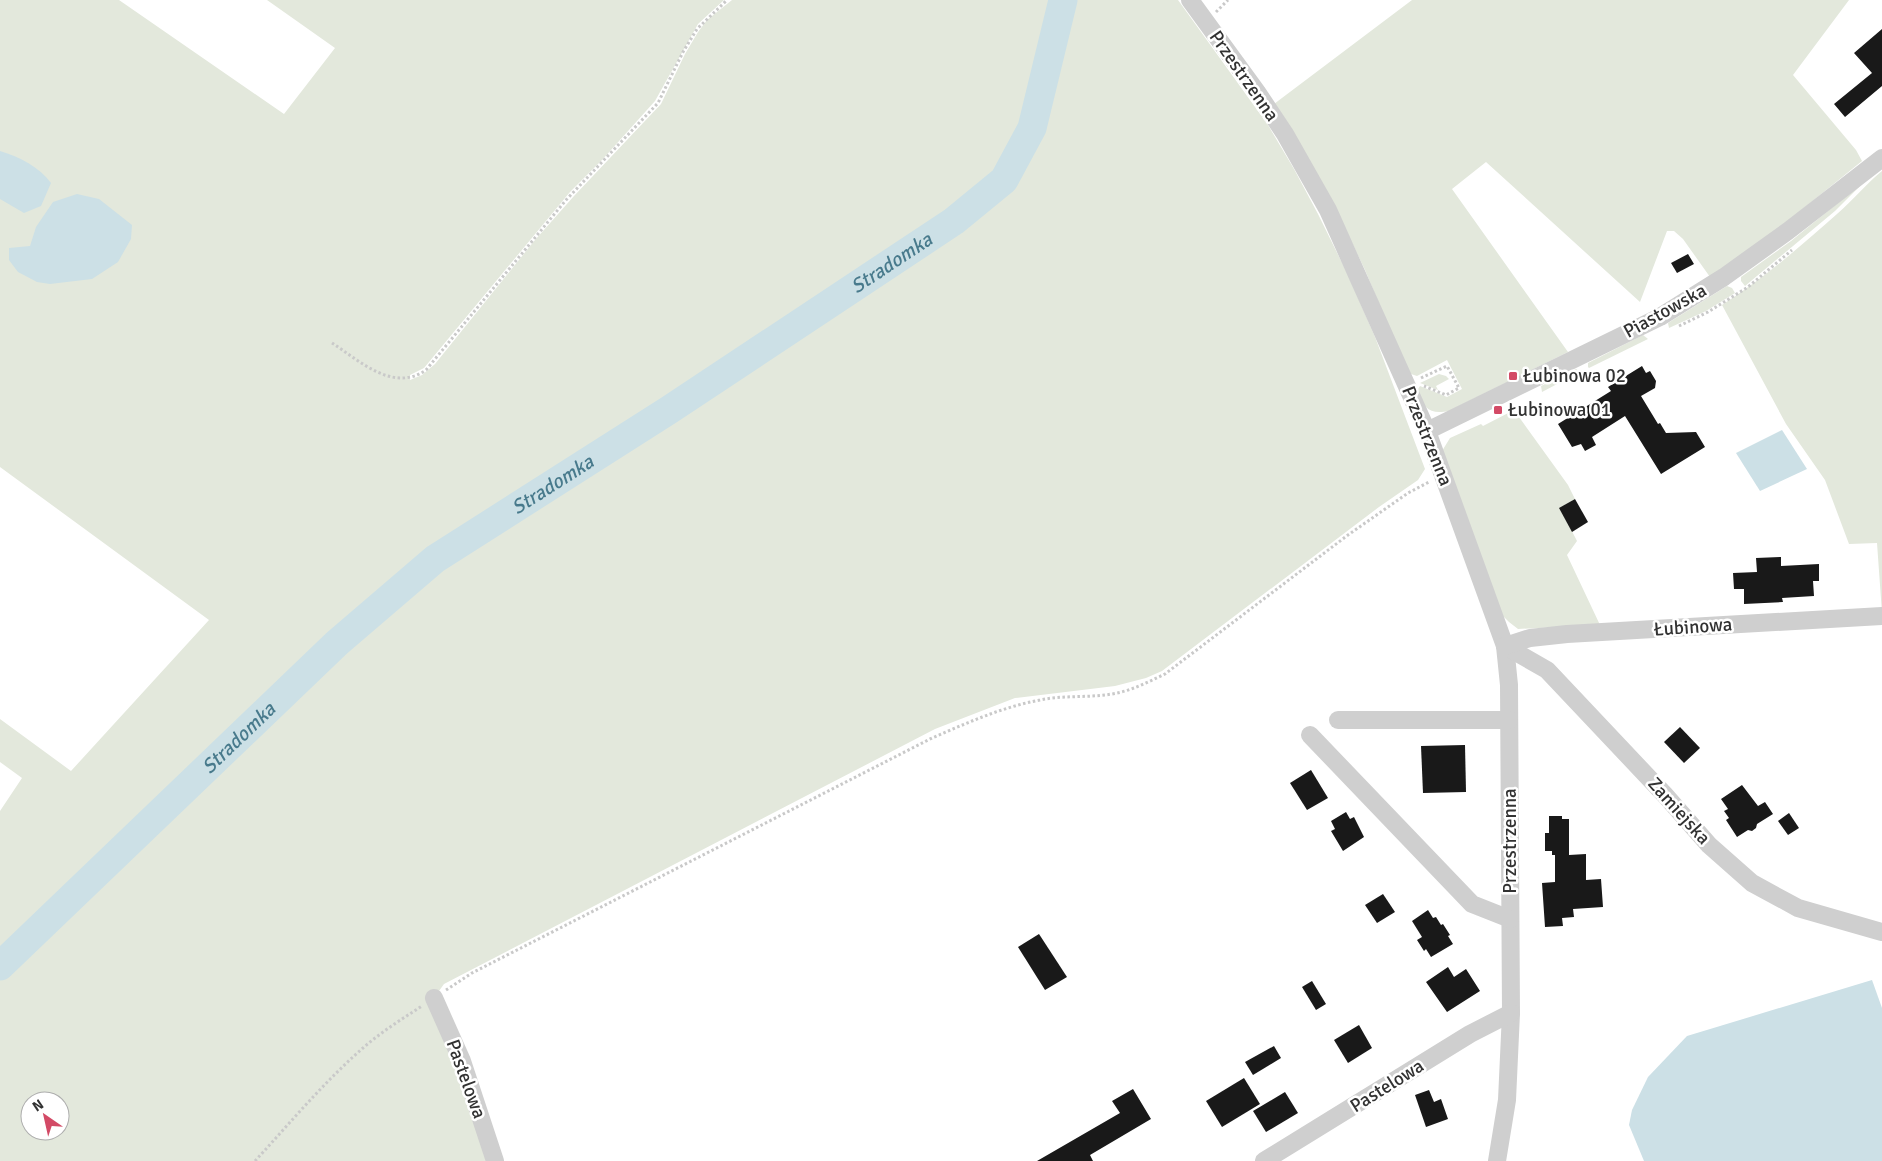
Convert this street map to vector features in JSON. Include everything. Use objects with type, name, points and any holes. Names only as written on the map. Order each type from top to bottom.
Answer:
[{"type":"street","name":"Przestrzenna","points":[[1190,0],[1274,117],[1328,210],[1427,431],[1505,646],[1509,685],[1511,1012],[1507,1100],[1497,1161]]},
{"type":"street","name":"Piastowska","points":[[1427,431],[1660,317],[1724,278],[1882,158]]},
{"type":"street","name":"Łubinowa","points":[[1505,646],[1530,638],[1567,634],[1882,616]]},
{"type":"street","name":"Zamiejska","points":[[1505,646],[1547,670],[1665,795],[1709,845],[1752,883],[1798,908],[1882,932]]},
{"type":"street","points":[[1338,720],[1509,720]]},
{"type":"street","name":"Przestrzenna","points":[[1310,735],[1472,904],[1510,919]]},
{"type":"street","name":"Pastelowa","points":[[434,998],[462,1061],[495,1161]]},
{"type":"street","name":"Pastelowa","points":[[1264,1161],[1470,1034],[1511,1012]]},
{"type":"path","points":[[332,343],[372,369],[391,378],[406,379],[426,370],[566,200],[658,103],[683,52],[697,29],[727,0]]},
{"type":"path","points":[[1447,366],[1458,388],[1446,395],[1420,384],[1407,387],[1447,366]]},
{"type":"path","points":[[255,1161],[323,1087],[363,1048],[394,1024],[472,973],[932,738],[982,717],[1020,704],[1043,699],[1112,694],[1137,687],[1165,674],[1348,535],[1408,493],[1443,475]]},
{"type":"shaded area","points":[[0,0],[119,0],[284,114],[335,48],[267,0],[724,0],[698,24],[655,101],[602,160],[570,192],[424,368],[410,375],[410,380],[422,375],[435,364],[535,240],[661,104],[685,54],[698,32],[707,20],[732,0],[1178,0],[1268,125],[1318,214],[1348,275],[1375,337],[1425,469],[1418,480],[1379,507],[1162,671],[1146,678],[1115,686],[1015,698],[935,729],[444,984],[434,998],[495,1161],[0,1161],[0,811],[22,778],[0,762],[0,719],[71,771],[209,620],[0,467]]},
{"type":"shaded area","points":[[1412,0],[1849,0],[1793,75],[1856,150],[1862,161],[1778,229],[1710,277],[1683,239],[1674,231],[1667,231],[1640,302],[1486,162],[1452,189],[1568,352],[1449,411],[1432,411],[1425,406],[1416,392],[1420,386],[1447,397],[1462,389],[1447,360],[1417,376],[1408,373],[1365,270],[1336,209],[1274,104]]},
{"type":"shaded area","points":[[0,151],[28,163],[41,172],[51,183],[41,206],[24,213],[0,199]]},
{"type":"shaded area","points":[[1882,171],[1882,613],[1877,543],[1849,544],[1825,480],[1786,424],[1722,305],[1796,250],[1843,209]]},
{"type":"shaded area","points":[[1865,181],[1835,211],[1745,286],[1741,281],[1741,277],[1791,241]]},
{"type":"shaded area","points":[[77,194],[99,199],[132,225],[131,239],[118,262],[92,279],[50,284],[37,282],[18,272],[9,260],[9,248],[30,246],[36,227],[53,202]]},
{"type":"shaded area","points":[[1727,286],[1732,288],[1735,293],[1706,311],[1669,328],[1668,323]]},
{"type":"shaded area","points":[[1643,335],[1648,339],[1588,367],[1588,363]]},
{"type":"shaded area","points":[[1576,369],[1580,372],[1542,392],[1541,386]]},
{"type":"shaded area","points":[[1439,374],[1449,379],[1436,386],[1438,390],[1420,383]]},
{"type":"shaded area","points":[[1514,410],[1568,485],[1575,499],[1560,508],[1577,541],[1567,555],[1600,625],[1518,629],[1501,614],[1442,451],[1450,438],[1481,424],[1483,426]]},
{"type":"shaded area","points":[[1782,430],[1807,469],[1760,491],[1736,453]]},
{"type":"shaded area","points":[[1872,980],[1882,1008],[1882,1161],[1644,1161],[1629,1125],[1632,1110],[1648,1077],[1687,1036]]},
{"type":"building","points":[[1882,29],[1882,86],[1845,117],[1834,104],[1872,73],[1854,53]]},
{"type":"building","points":[[1688,254],[1694,264],[1677,273],[1671,263]]},
{"type":"building","points":[[1642,366],[1646,373],[1650,371],[1656,381],[1655,388],[1641,396],[1658,424],[1660,423],[1666,433],[1696,432],[1705,447],[1661,474],[1625,416],[1592,437],[1596,445],[1585,451],[1581,444],[1572,447],[1558,424],[1611,391],[1608,387]]},
{"type":"building","points":[[1575,499],[1588,522],[1572,532],[1559,508]]},
{"type":"building","points":[[1781,557],[1781,566],[1819,564],[1819,581],[1813,581],[1814,596],[1782,598],[1783,602],[1744,604],[1744,589],[1734,589],[1733,573],[1757,572],[1756,558]]},
{"type":"building","points":[[1680,727],[1700,748],[1684,763],[1664,742]]},
{"type":"building","points":[[1465,745],[1466,792],[1423,793],[1421,746]]},
{"type":"building","points":[[1311,770],[1328,798],[1307,810],[1290,783]]},
{"type":"building","points":[[1742,785],[1758,806],[1765,802],[1773,814],[1757,824],[1756,828],[1752,831],[1748,830],[1737,837],[1726,820],[1729,818],[1724,811],[1728,809],[1721,799]]},
{"type":"building","points":[[1346,812],[1350,819],[1354,817],[1364,837],[1343,851],[1331,831],[1335,829],[1331,821]]},
{"type":"building","points":[[1789,813],[1799,828],[1788,835],[1778,821]]},
{"type":"building","points":[[1549,816],[1562,816],[1562,819],[1569,819],[1569,855],[1586,854],[1586,880],[1601,879],[1603,907],[1573,909],[1574,917],[1562,918],[1563,926],[1545,927],[1542,883],[1555,882],[1555,855],[1552,855],[1552,851],[1545,851],[1545,833],[1549,833]]},
{"type":"building","points":[[1383,894],[1395,912],[1377,923],[1365,905]]},
{"type":"building","points":[[1428,910],[1433,918],[1436,917],[1441,925],[1443,924],[1453,944],[1431,957],[1426,949],[1424,951],[1417,940],[1422,937],[1412,921]]},
{"type":"building","points":[[1039,934],[1067,977],[1045,990],[1018,947]]},
{"type":"building","points":[[1448,967],[1454,977],[1466,969],[1480,991],[1447,1012],[1426,982]]},
{"type":"building","points":[[1312,981],[1326,1004],[1316,1010],[1302,987]]},
{"type":"building","points":[[1359,1025],[1372,1048],[1348,1063],[1334,1040]]},
{"type":"building","points":[[1274,1046],[1281,1058],[1253,1075],[1245,1062]]},
{"type":"building","points":[[1244,1078],[1260,1104],[1222,1127],[1206,1101]]},
{"type":"building","points":[[1133,1089],[1151,1119],[1090,1155],[1093,1161],[1037,1161],[1120,1113],[1112,1101]]},
{"type":"building","points":[[1429,1090],[1434,1102],[1441,1099],[1448,1119],[1426,1127],[1415,1095]]},
{"type":"building","points":[[1285,1092],[1298,1113],[1266,1132],[1253,1111]]},
{"type":"waterway","name":"Stradomka","points":[[0,966],[337,643],[435,559],[669,410],[954,221],[1004,180],[1032,128],[1063,0]]},
{"type":"place","name":"Łubinowa 02","points":[[1513,376]]},
{"type":"place","name":"Łubinowa 01","points":[[1498,410]]}]
